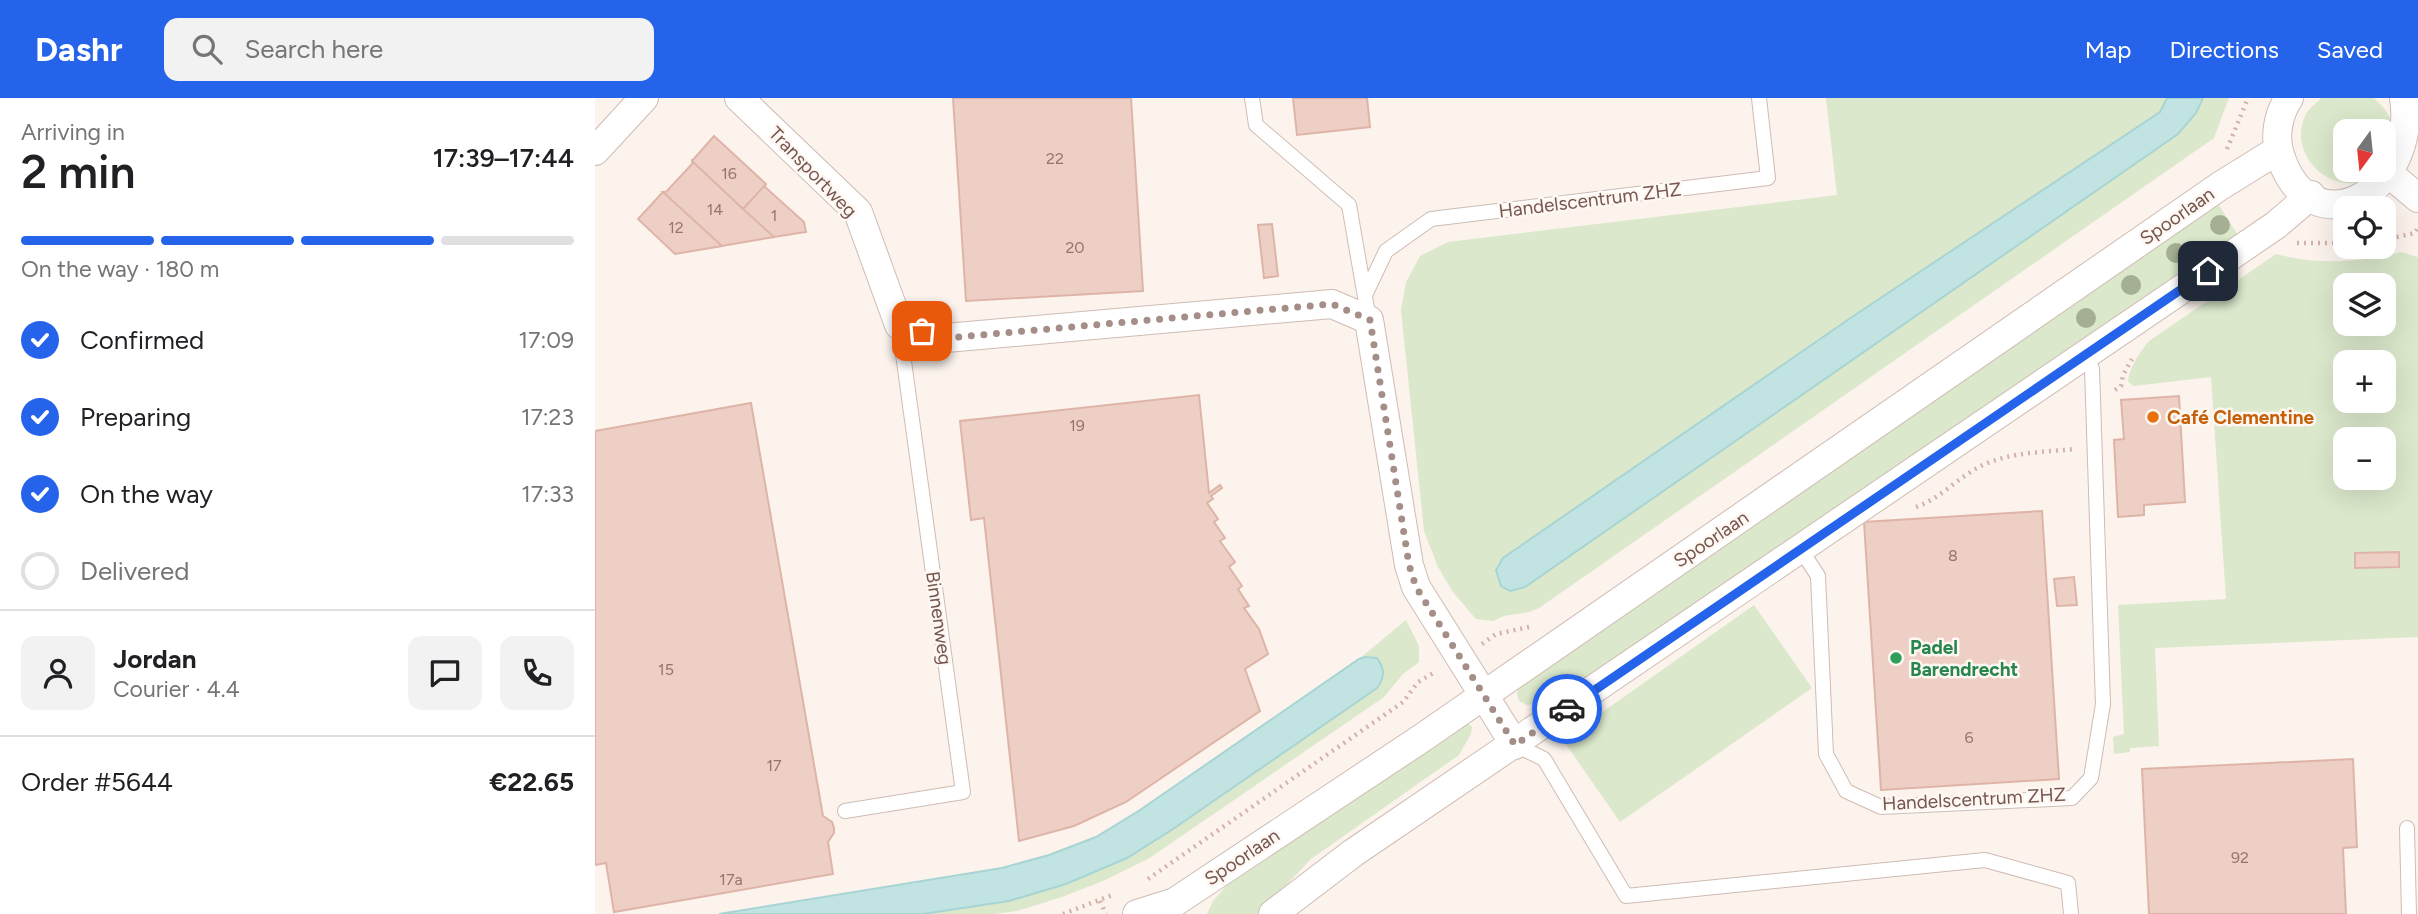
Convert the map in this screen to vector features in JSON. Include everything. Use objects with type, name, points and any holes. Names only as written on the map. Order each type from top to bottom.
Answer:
[{"type":"street","points":[[595,151],[644,98]]},
{"type":"street","name":"Transportweg","points":[[739,98],[858,212],[899,325]]},
{"type":"street","points":[[2289,98],[2277,133],[2279,150],[2290,176],[2311,195],[2325,202],[2357,205],[2387,193],[2408,190],[2411,161],[2416,150],[2413,117],[2404,98]]},
{"type":"street","name":"Spoorlaan","points":[[1137,914],[1177,908],[2220,186],[2279,150]]},
{"type":"street","points":[[1273,914],[1353,853],[2276,225],[2311,195]]},
{"type":"street","points":[[899,325],[946,338],[1332,304],[1370,320],[1409,565],[1416,587],[1515,745]]},
{"type":"lane","points":[[1252,98],[1256,125],[1349,205],[1370,320]]},
{"type":"lane","name":"Handelscentrum ZHZ","points":[[1366,292],[1386,251],[1431,219],[1768,178],[1759,98]]},
{"type":"lane","name":"Binnenweg","points":[[845,811],[963,792],[899,325]]},
{"type":"lane","name":"Handelscentrum ZHZ","points":[[1801,550],[1818,576],[1826,754],[1846,791],[1881,807],[2072,798],[2091,778],[2103,704],[2092,369],[2086,353]]},
{"type":"lane","points":[[1515,745],[1544,760],[1626,896],[1985,860],[2068,883],[2071,914]]},
{"type":"lane","points":[[2407,828],[2409,914]]},
{"type":"path","points":[[2225,153],[2248,98]]},
{"type":"path","points":[[2396,237],[2417,232]]},
{"type":"path","points":[[1906,511],[1930,502],[1983,465],[2010,456],[2093,447]]},
{"type":"path","points":[[1100,901],[1106,914]]},
{"type":"green space","points":[[1826,98],[2167,98],[2160,112],[1496,570],[1501,585],[2196,113],[2203,98],[2229,98],[2214,138],[1539,608],[1493,621],[1476,619],[1453,592],[1438,567],[1424,531],[1401,310],[1406,282],[1420,256],[1448,242],[1837,195]]},
{"type":"green space","points":[[2321,98],[2374,98],[2390,119],[2333,119],[2333,179],[2321,173],[2310,161],[2303,147],[2301,131],[2309,110]]},
{"type":"green space","points":[[2217,202],[2239,237],[1548,703],[1527,705],[1519,701],[1517,693],[1521,683]]},
{"type":"green space","points":[[2401,252],[2418,257],[2418,637],[2155,648],[2159,746],[2130,748],[2130,752],[2114,754],[2113,737],[2124,734],[2118,605],[2226,599],[2211,377],[2134,386],[2128,382],[2135,360],[2149,341],[2276,254],[2307,260],[2396,259],[2396,253]]},
{"type":"green space","points":[[1754,605],[1812,688],[1620,822],[1563,740]]},
{"type":"green space","points":[[1406,620],[1419,646],[1419,662],[1403,674],[1384,697],[1148,859],[1103,881],[1017,911],[995,914],[923,914],[1009,901],[1066,884],[1127,858],[1377,688],[1383,668],[1377,658],[1359,659]]},
{"type":"green space","points":[[1462,722],[1472,727],[1459,755],[1311,859],[1259,914],[1207,914],[1213,901],[1228,884]]},
{"type":"water","points":[[2167,98],[2203,98],[2196,113],[2178,134],[1525,587],[1510,591],[1501,586],[1496,570],[1503,558],[1852,317],[2160,112]]},
{"type":"water","points":[[1365,657],[1377,658],[1381,666],[1383,677],[1377,688],[1127,858],[1066,884],[1009,901],[923,914],[719,914],[1002,868],[1049,855],[1096,837]]},
{"type":"building","points":[[953,98],[1131,98],[1143,291],[966,301]]},
{"type":"building","points":[[1293,98],[1367,98],[1370,127],[1297,135]]},
{"type":"building","points":[[714,136],[766,184],[743,209],[692,161]]},
{"type":"building","points":[[692,161],[774,237],[722,246],[663,192],[666,192]]},
{"type":"building","points":[[766,184],[765,187],[804,222],[806,232],[774,237],[743,209]]},
{"type":"building","points":[[663,192],[722,246],[675,254],[638,219]]},
{"type":"building","points":[[1272,224],[1278,276],[1264,278],[1258,225]]},
{"type":"building","points":[[1199,395],[1209,493],[1220,485],[1222,488],[1211,496],[1213,499],[1207,503],[1218,519],[1214,522],[1225,538],[1220,541],[1235,562],[1229,567],[1242,586],[1238,589],[1249,606],[1244,608],[1259,629],[1268,654],[1245,669],[1260,711],[1126,802],[1074,826],[1019,841],[984,518],[971,520],[960,421]]},
{"type":"building","points":[[2179,396],[2185,502],[2144,505],[2144,515],[2118,517],[2114,440],[2124,439],[2121,400]]},
{"type":"building","points":[[751,403],[823,816],[832,822],[834,828],[828,842],[833,874],[614,912],[606,863],[595,865],[595,431]]},
{"type":"building","points":[[2042,511],[2059,779],[1881,790],[1864,522]]},
{"type":"building","points":[[2399,552],[2399,567],[2355,568],[2355,553]]},
{"type":"building","points":[[2074,577],[2077,605],[2057,606],[2054,579]]},
{"type":"building","points":[[2353,759],[2357,847],[2343,848],[2346,914],[2149,914],[2142,769]]},
{"type":"way so far","points":[[922,331],[946,338],[1332,304],[1370,320],[1409,565],[1416,587],[1515,745],[1567,709]]},
{"type":"place","name":"Café Clementine","points":[[2153,417]]},
{"type":"place","name":"Padel Barendrecht","points":[[1896,658]]},
{"type":"route","points":[[1567,709],[2208,271]]}]
